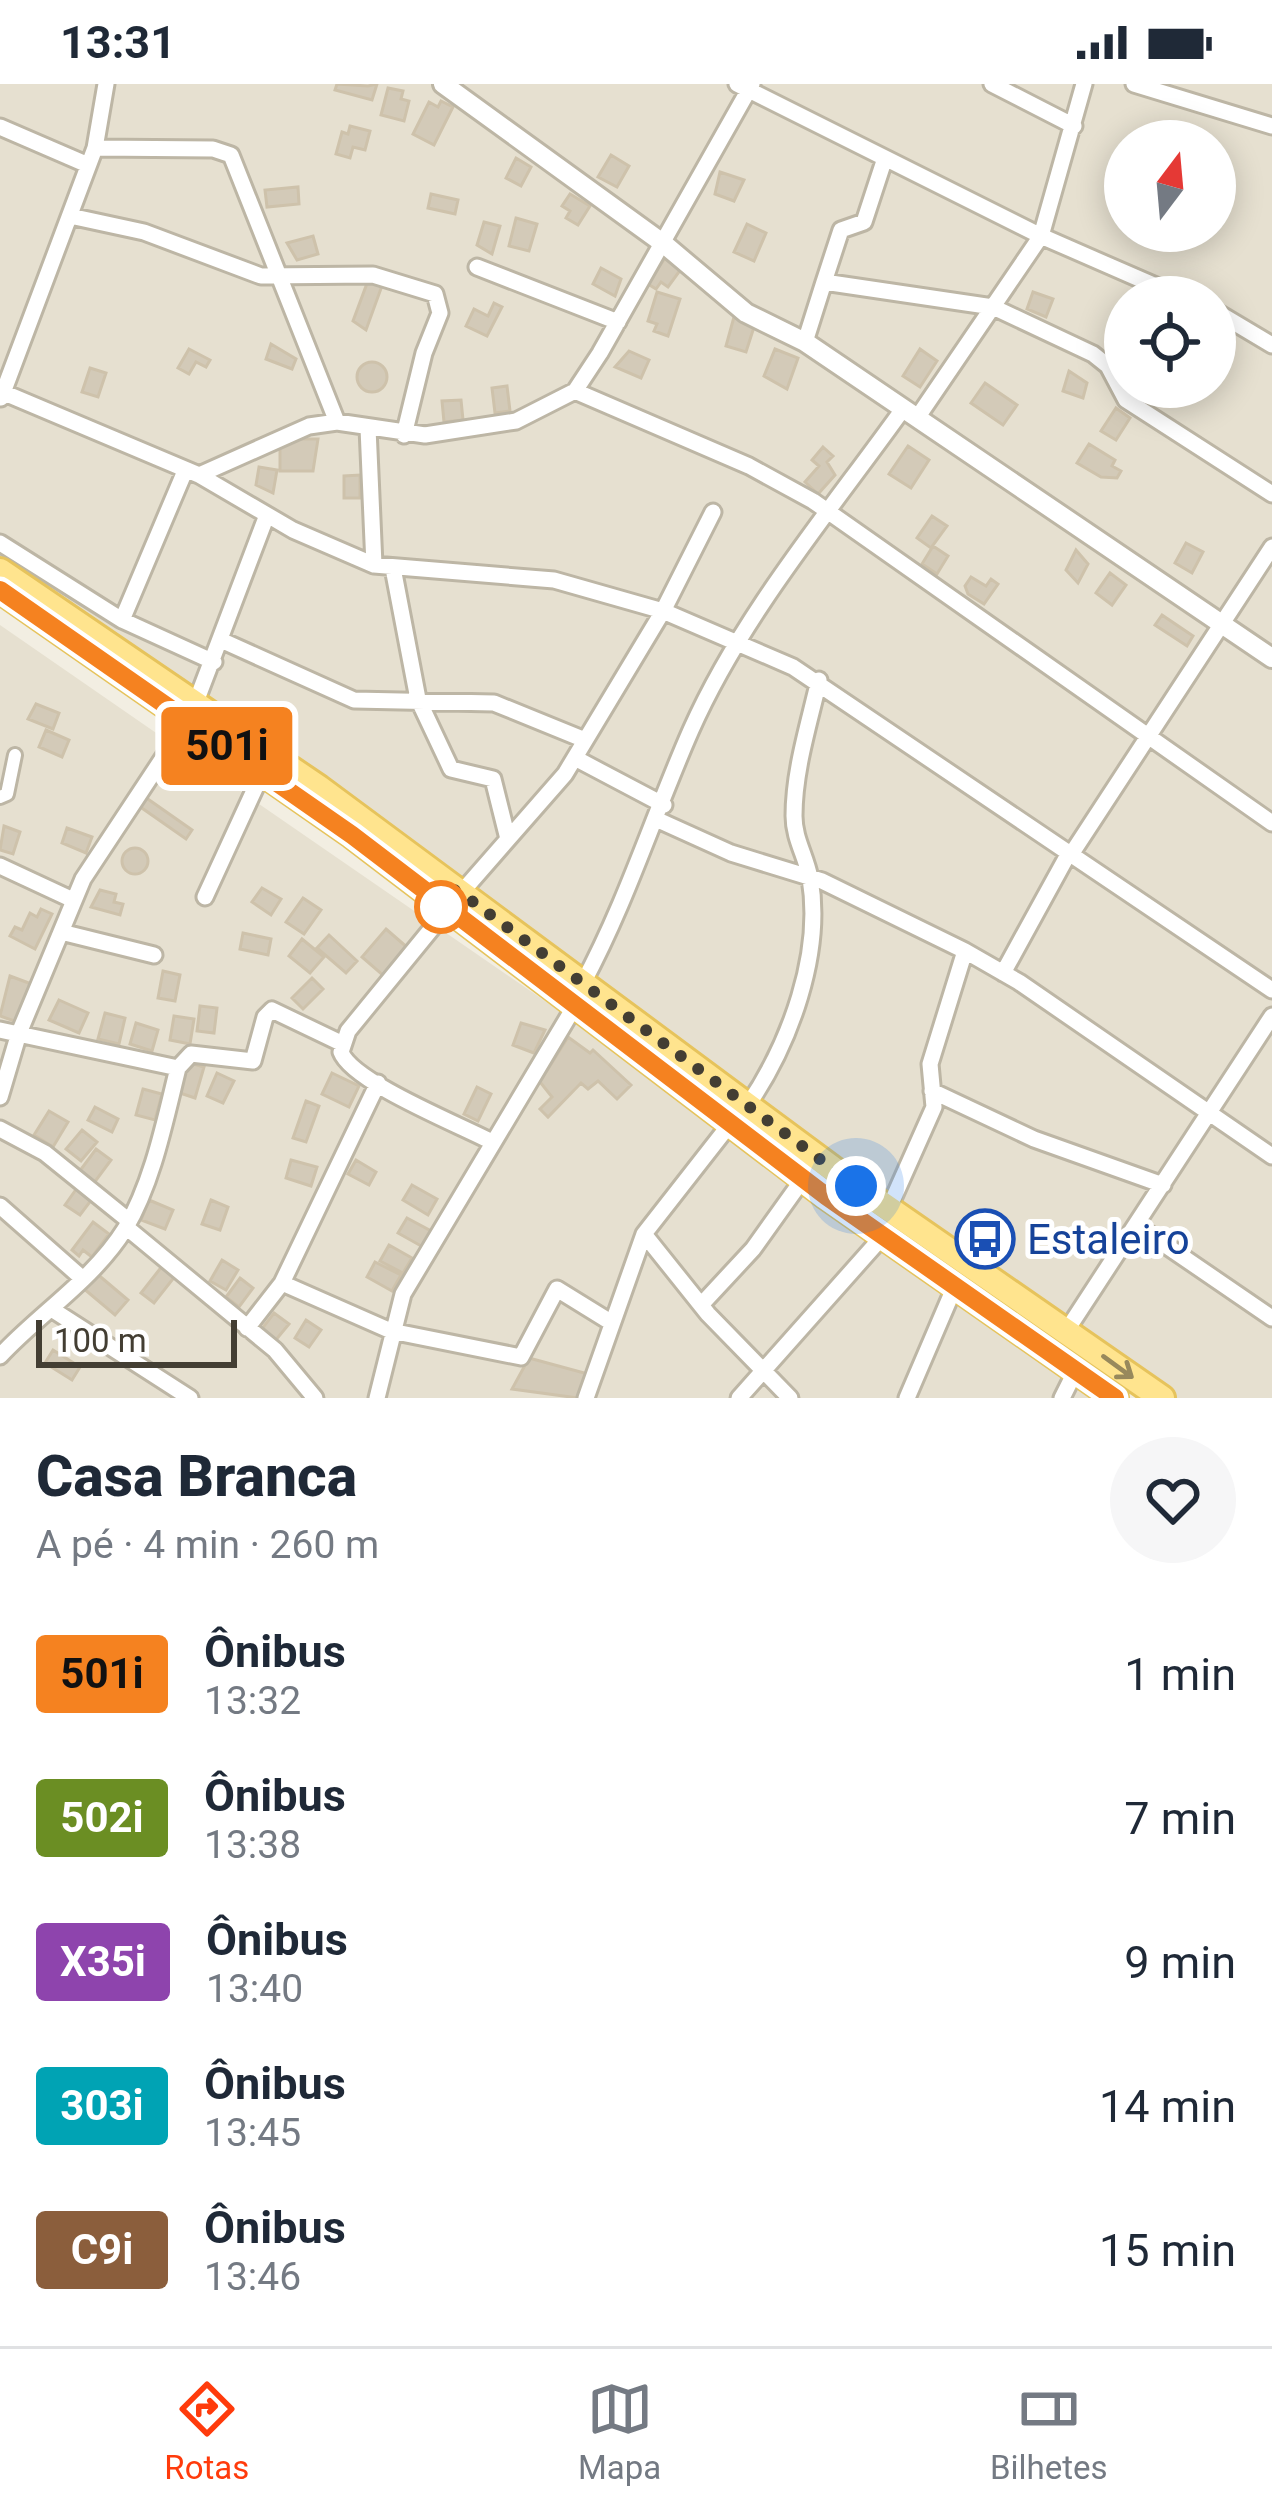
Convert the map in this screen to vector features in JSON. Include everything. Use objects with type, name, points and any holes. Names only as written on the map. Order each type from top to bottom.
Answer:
[{"type":"main road","points":[[0,571],[579,993],[748,1105],[1162,1398]]},
{"type":"main road","points":[[0,590],[192,711],[262,771],[454,902]]},
{"type":"main road","points":[[579,993],[730,1124],[1115,1398]]},
{"type":"street","points":[[106,84],[91,156],[1,394],[192,473],[267,515],[374,565],[554,580],[663,611],[819,680],[1272,990]]},
{"type":"street","points":[[992,84],[1074,127]]},
{"type":"street","points":[[377,1398],[391,1331],[414,1274],[579,993],[661,813],[691,730],[738,643],[827,514],[993,308],[1041,236],[1084,84]]},
{"type":"street","points":[[1134,84],[1272,126]]},
{"type":"street","points":[[452,86],[664,244],[746,313],[805,342],[1272,658]]},
{"type":"street","points":[[122,620],[192,473],[291,432],[337,422],[404,435],[468,432],[516,421],[574,392],[664,244],[746,86],[1041,236],[1133,276]]},
{"type":"street","points":[[0,127],[91,156],[213,149],[231,155],[337,422]]},
{"type":"street","points":[[805,342],[841,230],[863,222],[885,158]]},
{"type":"street","points":[[70,216],[145,232],[238,271],[284,279],[373,275],[425,288],[441,302],[404,435]]},
{"type":"street","points":[[477,267],[618,322]]},
{"type":"street","points":[[824,282],[993,308],[1101,358],[1126,400],[1272,494]]},
{"type":"street","points":[[1236,324],[1272,345]]},
{"type":"street","points":[[574,392],[749,466],[827,514],[1272,824]]},
{"type":"street","points":[[368,428],[374,565]]},
{"type":"street","points":[[492,1142],[345,1063],[343,1044],[575,758],[663,611],[713,512]]},
{"type":"street","points":[[0,1097],[19,1034],[73,900],[192,711],[223,641],[267,515]]},
{"type":"street","points":[[0,543],[122,620],[214,662]]},
{"type":"street","points":[[1003,973],[1071,852],[1272,547]]},
{"type":"street","points":[[393,568],[418,699],[451,769],[493,778],[508,838]]},
{"type":"street","points":[[223,641],[354,700],[494,703],[585,740]]},
{"type":"street","points":[[748,1105],[801,993],[810,876],[794,824],[794,794],[819,680]]},
{"type":"street","points":[[0,797],[6,796],[15,755]]},
{"type":"street","points":[[575,758],[731,854],[810,876],[965,951],[1272,1156]]},
{"type":"street","points":[[205,897],[262,771]]},
{"type":"street","points":[[0,866],[73,900]]},
{"type":"street","points":[[61,932],[154,956]]},
{"type":"street","points":[[890,1208],[932,1115],[930,1064],[965,951]]},
{"type":"street","points":[[0,1356],[53,1310],[127,1224],[152,1161],[178,1068],[190,1054],[253,1061],[265,1017],[272,1010],[343,1044]]},
{"type":"street","points":[[1067,1330],[1272,1016]]},
{"type":"street","points":[[0,1030],[178,1068]]},
{"type":"street","points":[[247,1328],[282,1283],[378,1083]]},
{"type":"street","points":[[932,1091],[1034,1139],[1163,1185]]},
{"type":"street","points":[[586,1398],[644,1234],[730,1124]]},
{"type":"street","points":[[0,1129],[45,1153],[296,1370],[315,1398]]},
{"type":"street","points":[[701,1305],[753,1249],[803,1179]]},
{"type":"street","points":[[0,1206],[82,1279]]},
{"type":"street","points":[[1136,1225],[1272,1318]]},
{"type":"street","points":[[644,1234],[701,1305],[790,1398]]},
{"type":"street","points":[[739,1398],[883,1236]]},
{"type":"street","points":[[282,1283],[391,1331],[520,1357],[557,1289],[612,1322]]},
{"type":"street","points":[[907,1398],[955,1286]]},
{"type":"street","points":[[53,1310],[190,1398]]},
{"type":"street","points":[[1062,1398],[1076,1370]]},
{"type":"shaded area","points":[[0,84],[1272,84],[1272,1398],[1176,1398],[0,584]]},
{"type":"shaded area","points":[[0,625],[175,746],[1121,1398],[0,1398]]},
{"type":"building","points":[[337,84],[377,84],[372,100],[335,90]]},
{"type":"building","points":[[388,88],[403,91],[401,99],[409,101],[404,121],[381,115]]},
{"type":"building","points":[[441,101],[453,107],[434,145],[413,134],[429,102],[438,107]]},
{"type":"building","points":[[350,126],[370,131],[365,150],[353,147],[350,158],[336,154],[342,132],[348,134]]},
{"type":"building","points":[[611,155],[629,166],[617,187],[598,177]]},
{"type":"building","points":[[516,158],[531,167],[521,186],[506,178]]},
{"type":"building","points":[[720,172],[744,180],[734,201],[715,194]]},
{"type":"building","points":[[298,187],[299,204],[267,207],[265,190]]},
{"type":"building","points":[[431,194],[458,200],[455,214],[428,208]]},
{"type":"building","points":[[570,194],[590,206],[578,225],[566,218],[570,211],[562,206]]},
{"type":"building","points":[[516,218],[537,224],[529,251],[509,246]]},
{"type":"building","points":[[484,222],[500,226],[492,254],[477,245]]},
{"type":"building","points":[[747,224],[766,233],[754,261],[734,252]]},
{"type":"building","points":[[313,236],[318,254],[297,260],[287,243]]},
{"type":"building","points":[[665,258],[681,269],[668,287],[661,282],[656,289],[648,284]]},
{"type":"building","points":[[601,268],[621,279],[615,296],[593,284]]},
{"type":"building","points":[[369,278],[383,283],[366,330],[353,321]]},
{"type":"building","points":[[657,292],[680,299],[668,336],[654,331],[657,324],[648,321]]},
{"type":"building","points":[[1033,292],[1053,299],[1046,317],[1027,309]]},
{"type":"building","points":[[494,303],[502,307],[487,336],[466,326],[474,309],[488,316]]},
{"type":"building","points":[[734,317],[754,327],[746,352],[726,346]]},
{"type":"building","points":[[271,344],[296,359],[292,369],[266,359]]},
{"type":"building","points":[[189,349],[210,360],[206,367],[196,362],[189,374],[178,368]]},
{"type":"building","points":[[775,349],[798,358],[787,389],[764,376]]},
{"type":"building","points":[[920,349],[937,361],[920,387],[903,376]]},
{"type":"building","points":[[629,351],[649,360],[641,378],[615,367]]},
{"type":"building","points":[[372,362],[383,366],[387,377],[383,388],[372,392],[361,388],[357,377],[361,366]]},
{"type":"building","points":[[90,368],[106,373],[98,397],[82,392]]},
{"type":"building","points":[[1069,371],[1087,383],[1083,398],[1063,391]]},
{"type":"building","points":[[985,383],[1017,405],[1003,425],[971,403]]},
{"type":"building","points":[[507,386],[510,411],[495,413],[492,388]]},
{"type":"building","points":[[461,400],[463,420],[444,422],[442,401]]},
{"type":"building","points":[[1116,408],[1130,418],[1116,440],[1101,431]]},
{"type":"building","points":[[280,439],[318,439],[313,471],[280,471]]},
{"type":"building","points":[[1089,444],[1115,460],[1112,466],[1121,471],[1117,478],[1101,477],[1077,463]]},
{"type":"building","points":[[908,446],[929,460],[911,488],[889,474]]},
{"type":"building","points":[[823,447],[833,456],[827,462],[835,475],[818,494],[805,482],[819,466],[812,460]]},
{"type":"building","points":[[259,467],[277,470],[273,493],[256,485]]},
{"type":"building","points":[[360,475],[360,498],[344,498],[344,476]]},
{"type":"building","points":[[932,516],[947,526],[931,548],[917,538]]},
{"type":"building","points":[[1186,543],[1203,552],[1192,573],[1175,563]]},
{"type":"building","points":[[933,546],[948,556],[937,574],[922,564]]},
{"type":"building","points":[[1076,550],[1088,564],[1078,583],[1066,570]]},
{"type":"building","points":[[1110,573],[1126,585],[1112,605],[1096,593]]},
{"type":"building","points":[[971,577],[986,586],[991,579],[998,584],[984,604],[968,594],[965,586]]},
{"type":"building","points":[[1162,615],[1193,636],[1187,646],[1155,625]]},
{"type":"building","points":[[36,704],[59,713],[53,729],[28,719]]},
{"type":"building","points":[[46,730],[69,740],[62,757],[39,747]]},
{"type":"building","points":[[145,797],[192,830],[186,839],[139,806]]},
{"type":"building","points":[[4,826],[20,832],[13,854],[0,850]]},
{"type":"building","points":[[67,828],[92,837],[86,853],[62,843]]},
{"type":"building","points":[[135,848],[148,861],[135,874],[122,861]]},
{"type":"building","points":[[262,888],[281,899],[271,915],[252,902]]},
{"type":"building","points":[[100,890],[116,894],[114,902],[123,904],[120,915],[91,907]]},
{"type":"building","points":[[303,898],[321,910],[304,934],[286,922]]},
{"type":"building","points":[[41,909],[52,914],[35,949],[10,936],[15,927],[22,930],[30,913],[37,917]]},
{"type":"building","points":[[386,929],[409,949],[385,977],[362,957]]},
{"type":"building","points":[[243,933],[271,939],[268,955],[240,949]]},
{"type":"building","points":[[329,935],[357,961],[346,973],[317,948]]},
{"type":"building","points":[[302,939],[324,957],[310,973],[289,956]]},
{"type":"building","points":[[163,971],[180,975],[175,1001],[158,998]]},
{"type":"building","points":[[10,976],[34,985],[20,1023],[0,1016]]},
{"type":"building","points":[[312,978],[323,989],[303,1009],[292,998]]},
{"type":"building","points":[[59,1000],[88,1013],[79,1033],[49,1020]]},
{"type":"building","points":[[200,1006],[217,1008],[214,1033],[197,1031]]},
{"type":"building","points":[[105,1013],[125,1018],[119,1044],[98,1039]]},
{"type":"building","points":[[174,1016],[194,1019],[190,1044],[170,1040]]},
{"type":"building","points":[[136,1023],[158,1030],[152,1051],[130,1044]]},
{"type":"building","points":[[521,1023],[545,1030],[534,1053],[513,1045]]},
{"type":"building","points":[[568,1037],[590,1053],[593,1050],[631,1085],[617,1099],[598,1081],[588,1089],[581,1083],[548,1117],[540,1109],[552,1097],[540,1082]]},
{"type":"building","points":[[186,1062],[204,1067],[195,1098],[177,1092]]},
{"type":"building","points":[[217,1073],[234,1081],[223,1103],[207,1096]]},
{"type":"building","points":[[332,1073],[359,1086],[349,1107],[322,1094]]},
{"type":"building","points":[[477,1087],[491,1094],[478,1121],[464,1114]]},
{"type":"building","points":[[143,1089],[162,1094],[155,1120],[136,1115]]},
{"type":"building","points":[[306,1101],[319,1106],[306,1142],[293,1138]]},
{"type":"building","points":[[95,1107],[118,1119],[112,1132],[88,1120]]},
{"type":"building","points":[[49,1111],[68,1122],[53,1147],[34,1135]]},
{"type":"building","points":[[82,1130],[97,1142],[81,1161],[66,1149]]},
{"type":"building","points":[[96,1149],[111,1160],[94,1183],[79,1172]]},
{"type":"building","points":[[291,1160],[317,1167],[311,1186],[286,1178]]},
{"type":"building","points":[[356,1160],[376,1172],[369,1185],[348,1174]]},
{"type":"building","points":[[412,1185],[437,1199],[428,1215],[403,1200]]},
{"type":"building","points":[[77,1188],[92,1199],[80,1215],[65,1205]]},
{"type":"building","points":[[149,1200],[173,1210],[165,1229],[141,1220]]},
{"type":"building","points":[[211,1200],[228,1207],[220,1230],[202,1224]]},
{"type":"building","points":[[407,1218],[431,1231],[423,1247],[398,1233]]},
{"type":"building","points":[[93,1222],[109,1234],[92,1257],[83,1250],[79,1256],[72,1250]]},
{"type":"building","points":[[389,1245],[412,1258],[403,1273],[380,1261]]},
{"type":"building","points":[[222,1260],[238,1270],[226,1290],[210,1281]]},
{"type":"building","points":[[375,1262],[401,1275],[392,1291],[367,1277]]},
{"type":"building","points":[[163,1265],[176,1275],[154,1303],[141,1293]]},
{"type":"building","points":[[96,1273],[128,1300],[115,1315],[83,1288]]},
{"type":"building","points":[[240,1278],[253,1288],[239,1307],[226,1297]]},
{"type":"building","points":[[274,1313],[289,1324],[275,1341],[261,1330]]},
{"type":"building","points":[[306,1320],[321,1330],[309,1347],[295,1338]]},
{"type":"building","points":[[53,1350],[80,1367],[72,1380],[45,1363]]},
{"type":"building","points":[[529,1358],[588,1374],[578,1398],[512,1389]]},
{"type":"bus line","name":"501i","points":[[0,590],[352,835],[826,1196],[1115,1398]]},
{"type":"place","name":"Estaleiro","points":[[985,1239]]},
{"type":"route","points":[[441,907],[455,890],[461,893],[856,1186]]}]
